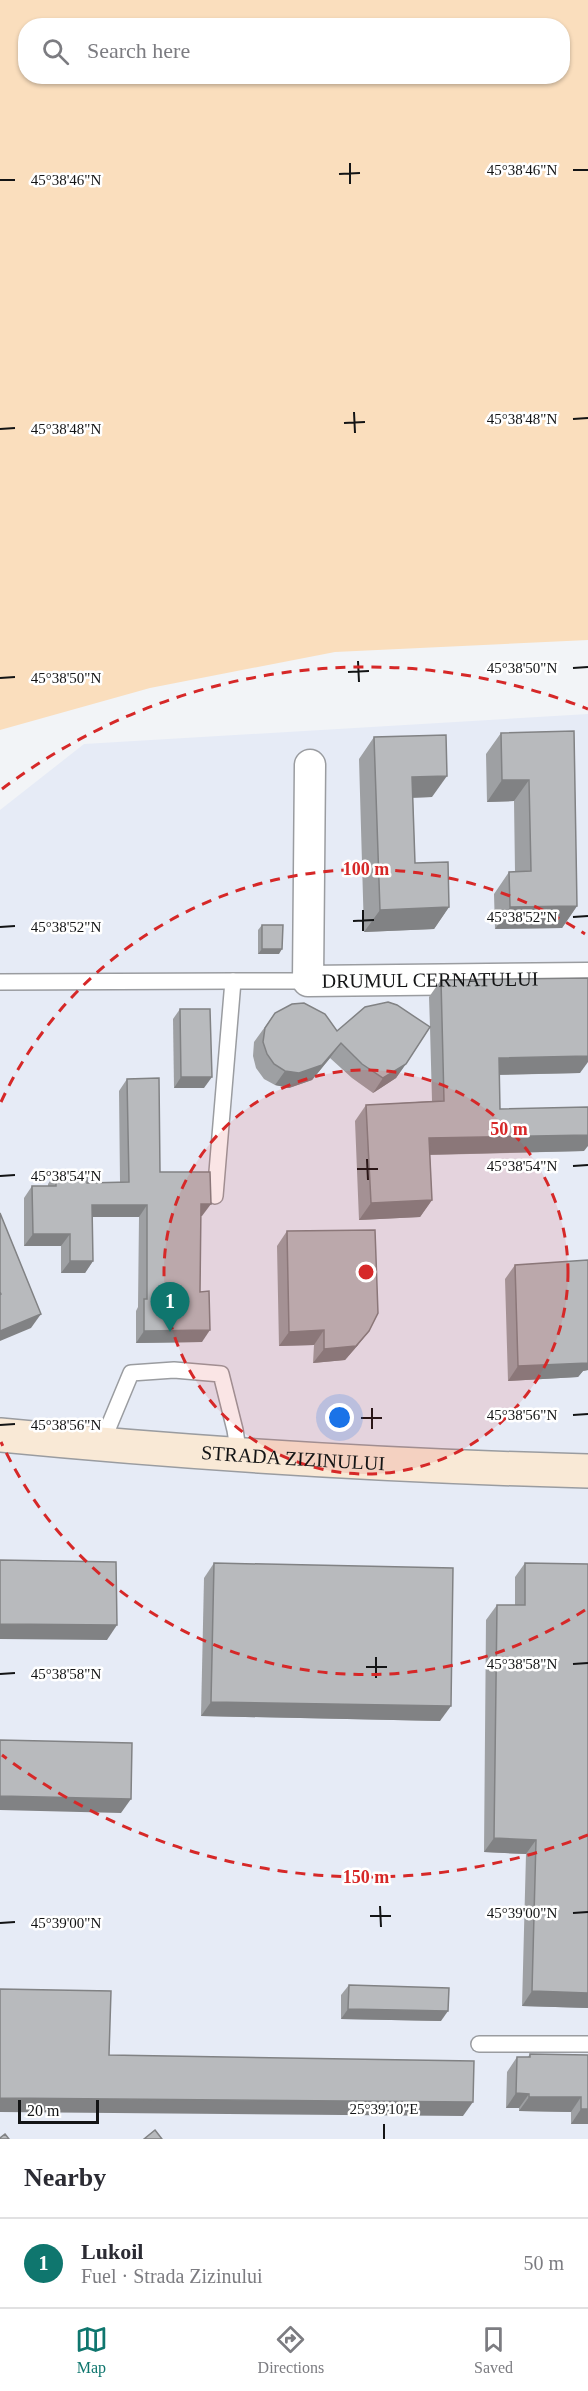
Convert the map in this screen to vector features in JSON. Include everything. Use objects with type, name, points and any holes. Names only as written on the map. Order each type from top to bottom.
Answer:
[{"type":"main road","name":"STRADA ZIZINULUI","points":[[0,1435],[239,1455],[465,1468],[588,1472]]},
{"type":"street","name":"DRUMUL CERNATULUI","points":[[310,765],[308,981],[588,978]]},
{"type":"lane","points":[[215,1196],[233,981]]},
{"type":"lane","points":[[0,982],[308,981]]},
{"type":"lane","points":[[101,1444],[131,1373],[186,1371],[221,1374],[239,1455]]},
{"type":"lane","points":[[479,2044],[588,2044]]},
{"type":"shaded area","points":[[0,0],[588,0],[588,640],[335,652],[150,688],[0,730]]},
{"type":"shaded area","points":[[588,714],[588,2139],[0,2139],[0,810],[84,744]]},
{"type":"building","points":[[574,731],[577,906],[510,907],[509,872],[531,871],[529,780],[502,780],[501,733]]},
{"type":"building","points":[[446,735],[447,776],[412,777],[415,863],[448,862],[449,907],[380,910],[374,737]]},
{"type":"building","points":[[262,925],[283,925],[282,949],[262,949]]},
{"type":"building","points":[[588,978],[588,1056],[499,1058],[500,1109],[588,1107],[588,1135],[429,1138],[432,1200],[371,1203],[366,1105],[444,1101],[441,980]]},
{"type":"building","points":[[388,1002],[397,1005],[430,1027],[406,1064],[383,1078],[362,1064],[341,1043],[322,1065],[299,1073],[285,1071],[274,1064],[267,1054],[263,1042],[265,1028],[275,1013],[292,1004],[304,1003],[325,1014],[337,1031],[365,1007]]},
{"type":"building","points":[[180,1009],[210,1009],[212,1077],[181,1077]]},
{"type":"building","points":[[159,1078],[160,1172],[210,1172],[211,1204],[201,1204],[200,1292],[209,1291],[210,1330],[144,1331],[144,1299],[147,1299],[147,1205],[92,1205],[93,1261],[70,1261],[70,1234],[33,1234],[32,1186],[56,1186],[56,1172],[87,1172],[87,1183],[129,1182],[127,1079]]},
{"type":"building","points":[[0,1213],[41,1314],[0,1331],[1,1294]]},
{"type":"building","points":[[375,1230],[378,1313],[369,1331],[356,1346],[324,1349],[324,1330],[289,1332],[287,1231]]},
{"type":"building","points":[[588,1260],[588,1363],[518,1366],[515,1265]]},
{"type":"building","points":[[0,1560],[116,1562],[117,1625],[0,1624]]},
{"type":"building","points":[[214,1563],[453,1568],[451,1706],[211,1702]]},
{"type":"building","points":[[525,1563],[588,1564],[588,1993],[532,1991],[536,1840],[494,1838],[497,1605],[525,1605]]},
{"type":"building","points":[[0,1740],[132,1743],[131,1799],[0,1796]]},
{"type":"building","points":[[349,1985],[449,1988],[448,2011],[348,2009]]},
{"type":"building","points":[[0,1989],[111,1991],[109,2055],[474,2061],[473,2102],[0,2098]]},
{"type":"building","points":[[530,2054],[588,2055],[588,2109],[581,2109],[581,2097],[529,2097],[529,2094],[516,2093],[517,2057],[530,2057]]},
{"type":"building","points":[[155,2130],[162,2139],[144,2139]]},
{"type":"building","points":[[5,2134],[9,2139],[0,2139],[0,2138]]},
{"type":"place","name":"Lukoil","points":[[170,1332]]}]
